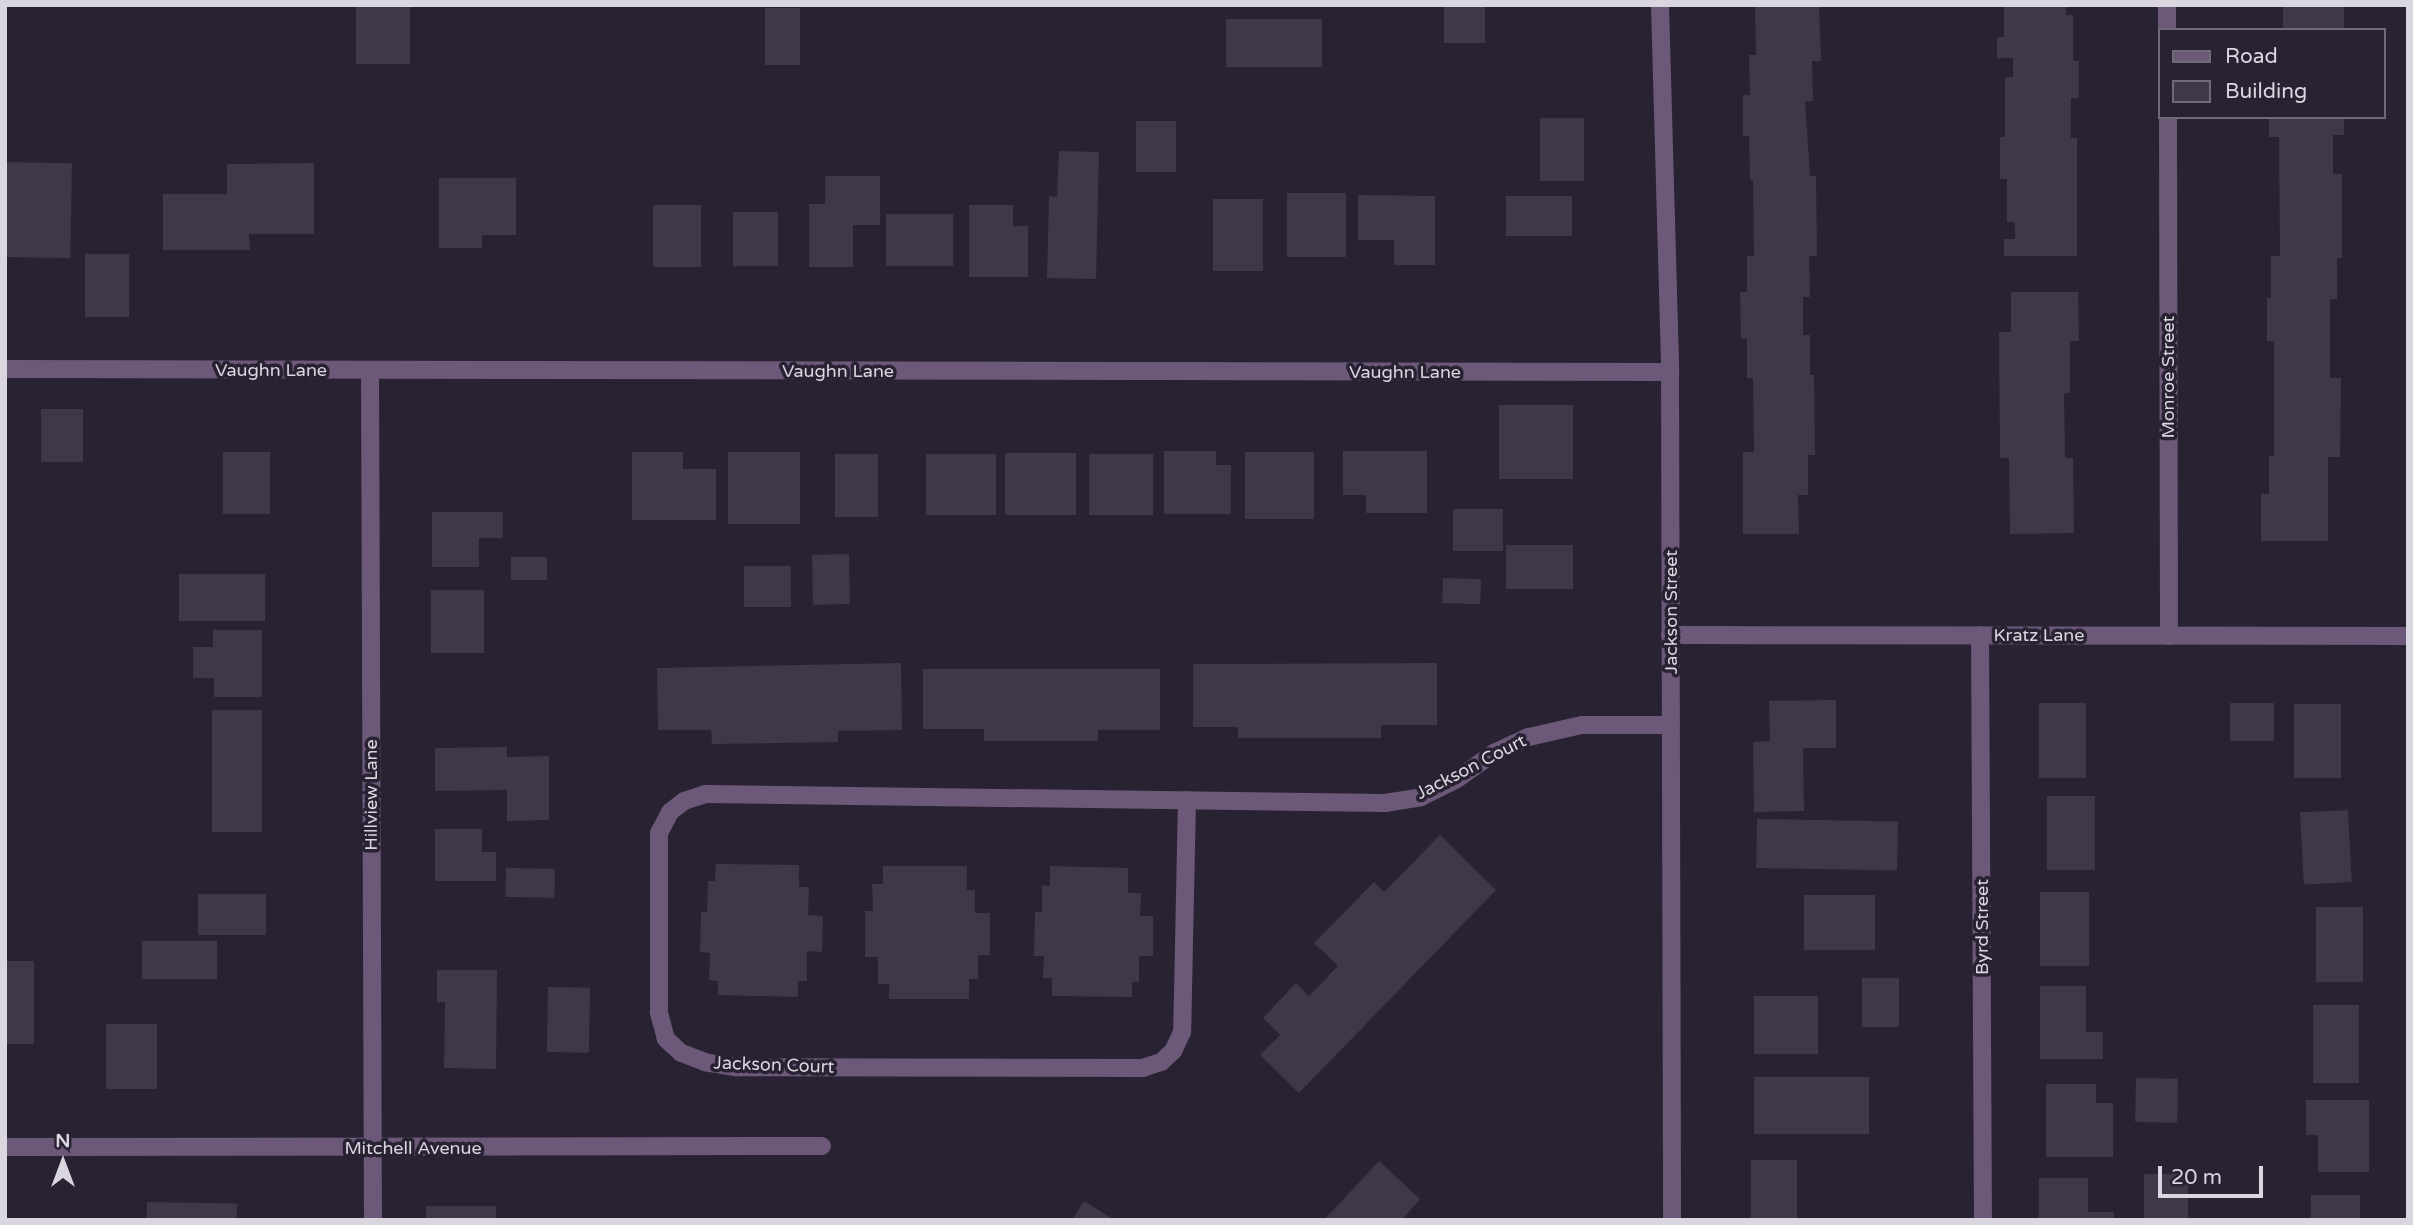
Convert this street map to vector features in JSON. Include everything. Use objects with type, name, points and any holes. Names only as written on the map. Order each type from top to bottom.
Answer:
[{"type":"street","name":"Jackson Street","points":[[1660,5],[1670,372],[1672,1220]]},
{"type":"street","points":[[2167,5],[2167,28]]},
{"type":"street","name":"Monroe Street","points":[[2168,119],[2169,636]]},
{"type":"street","name":"Vaughn Lane","points":[[5,369],[1670,372]]},
{"type":"street","name":"Hillview Lane","points":[[370,371],[373,1220]]},
{"type":"street","name":"Kratz Lane","points":[[1670,635],[2408,636]]},
{"type":"street","name":"Byrd Street","points":[[1980,635],[1983,1220]]},
{"type":"street","name":"Jackson Court","points":[[1187,800],[1182,1032],[1173,1051],[1161,1062],[1143,1068],[735,1067],[705,1062],[681,1053],[666,1039],[659,1013],[659,833],[670,813],[684,801],[706,794],[1187,800],[1385,803],[1421,797],[1457,779],[1494,753],[1529,737],[1582,725],[1671,725]]},
{"type":"street","name":"Mitchell Avenue","points":[[5,1147],[822,1146]]},
{"type":"building","points":[[356,5],[410,5],[410,64],[356,64]]},
{"type":"building","points":[[1444,5],[1485,5],[1485,43],[1444,43]]},
{"type":"building","points":[[1755,5],[1819,5],[1821,61],[1812,61],[1813,101],[1805,101],[1810,176],[1816,176],[1817,256],[1809,256],[1810,297],[1803,297],[1803,335],[1810,335],[1810,375],[1814,375],[1815,455],[1808,455],[1808,495],[1798,495],[1799,534],[1743,534],[1743,452],[1754,452],[1753,378],[1747,378],[1747,339],[1741,339],[1740,292],[1747,292],[1747,256],[1754,256],[1753,180],[1750,180],[1749,136],[1743,136],[1743,95],[1750,95],[1749,55],[1756,55]]},
{"type":"building","points":[[2004,5],[2066,5],[2066,15],[2073,15],[2073,61],[2079,61],[2079,98],[2071,98],[2071,138],[2077,138],[2077,256],[2004,256],[2004,239],[2015,239],[2015,222],[2007,222],[2007,179],[2000,179],[2000,137],[2005,137],[2005,77],[2013,77],[2013,58],[1997,58],[1997,37],[2004,37]]},
{"type":"building","points":[[2283,5],[2344,5],[2344,28],[2283,28]]},
{"type":"building","points":[[765,8],[800,8],[800,65],[765,65]]},
{"type":"building","points":[[1226,19],[1322,19],[1322,67],[1226,67]]},
{"type":"building","points":[[1540,118],[1584,118],[1584,181],[1540,181]]},
{"type":"building","points":[[2269,119],[2344,119],[2344,135],[2333,135],[2333,174],[2342,174],[2342,258],[2337,258],[2337,299],[2330,299],[2330,378],[2341,378],[2340,457],[2328,457],[2328,541],[2261,541],[2261,494],[2269,494],[2269,456],[2274,456],[2274,341],[2267,341],[2267,298],[2271,298],[2271,256],[2280,256],[2279,137],[2269,137]]},
{"type":"building","points":[[1136,121],[1176,121],[1176,172],[1136,172]]},
{"type":"building","points":[[1059,151],[1099,152],[1096,279],[1047,278],[1049,196],[1057,197]]},
{"type":"building","points":[[6,162],[72,163],[70,258],[5,257]]},
{"type":"building","points":[[314,163],[314,234],[249,234],[250,250],[163,250],[163,194],[227,194],[227,164]]},
{"type":"building","points":[[825,176],[880,176],[880,225],[853,225],[853,267],[809,267],[809,204],[825,204]]},
{"type":"building","points":[[439,178],[516,178],[516,235],[482,235],[482,248],[439,248]]},
{"type":"building","points":[[1287,193],[1346,193],[1346,257],[1287,257]]},
{"type":"building","points":[[1358,195],[1435,196],[1435,265],[1394,265],[1394,240],[1358,240]]},
{"type":"building","points":[[1506,196],[1572,196],[1572,236],[1506,236]]},
{"type":"building","points":[[1213,199],[1263,199],[1263,271],[1213,271]]},
{"type":"building","points":[[653,205],[701,205],[701,267],[653,267]]},
{"type":"building","points":[[969,205],[1013,205],[1013,226],[1028,226],[1028,277],[969,277]]},
{"type":"building","points":[[733,212],[778,212],[778,266],[733,266]]},
{"type":"building","points":[[886,214],[953,214],[953,266],[886,266]]},
{"type":"building","points":[[85,254],[129,254],[129,317],[85,317]]},
{"type":"building","points":[[2011,292],[2078,292],[2079,341],[2070,341],[2070,393],[2064,393],[2065,458],[2073,458],[2074,533],[2010,534],[2009,458],[2000,458],[1999,332],[2011,332]]},
{"type":"building","points":[[1499,405],[1573,405],[1573,479],[1499,479]]},
{"type":"building","points":[[41,409],[83,409],[83,462],[41,462]]},
{"type":"building","points":[[1164,451],[1216,451],[1216,465],[1231,465],[1231,514],[1164,514]]},
{"type":"building","points":[[1343,451],[1427,451],[1427,513],[1366,513],[1366,495],[1343,495]]},
{"type":"building","points":[[223,452],[270,452],[270,514],[223,514]]},
{"type":"building","points":[[632,452],[683,452],[683,469],[716,469],[716,520],[632,520]]},
{"type":"building","points":[[728,452],[800,452],[800,524],[728,524]]},
{"type":"building","points":[[1245,452],[1314,452],[1314,519],[1245,519]]},
{"type":"building","points":[[1005,453],[1076,453],[1076,515],[1005,515]]},
{"type":"building","points":[[835,454],[878,454],[878,517],[835,517]]},
{"type":"building","points":[[926,454],[996,454],[996,515],[926,515]]},
{"type":"building","points":[[1089,454],[1153,454],[1153,515],[1089,515]]},
{"type":"building","points":[[1453,509],[1503,509],[1503,551],[1453,551]]},
{"type":"building","points":[[432,512],[503,512],[503,538],[479,538],[479,567],[432,567]]},
{"type":"building","points":[[1506,545],[1573,545],[1573,589],[1506,589]]},
{"type":"building","points":[[849,554],[850,604],[813,605],[812,555]]},
{"type":"building","points":[[511,557],[547,557],[547,580],[511,580]]},
{"type":"building","points":[[744,566],[791,566],[791,607],[744,607]]},
{"type":"building","points":[[179,574],[265,574],[265,621],[179,621]]},
{"type":"building","points":[[1443,578],[1481,579],[1480,604],[1442,603]]},
{"type":"building","points":[[431,590],[484,590],[484,653],[431,653]]},
{"type":"building","points":[[213,630],[262,630],[262,697],[214,697],[214,678],[193,678],[193,647],[213,647]]},
{"type":"building","points":[[901,663],[902,730],[838,731],[838,742],[712,744],[711,730],[658,730],[657,668]]},
{"type":"building","points":[[1437,663],[1437,725],[1381,725],[1381,738],[1238,738],[1238,727],[1193,727],[1193,664]]},
{"type":"building","points":[[923,669],[1160,669],[1160,730],[1098,730],[1098,741],[984,741],[984,729],[923,729]]},
{"type":"building","points":[[1836,700],[1836,748],[1803,748],[1804,811],[1754,812],[1753,742],[1770,741],[1769,701]]},
{"type":"building","points":[[2039,703],[2086,703],[2086,778],[2039,778]]},
{"type":"building","points":[[2230,703],[2274,703],[2274,741],[2230,741]]},
{"type":"building","points":[[2294,704],[2341,704],[2341,778],[2294,778]]},
{"type":"building","points":[[212,710],[262,710],[262,832],[212,832]]},
{"type":"building","points":[[507,747],[507,757],[549,756],[549,820],[507,821],[507,790],[435,791],[435,748]]},
{"type":"building","points":[[2047,796],[2095,796],[2095,870],[2047,870]]},
{"type":"building","points":[[2348,810],[2352,882],[2304,884],[2300,813]]},
{"type":"building","points":[[1757,819],[1898,821],[1897,870],[1756,868]]},
{"type":"building","points":[[435,829],[482,829],[482,852],[496,852],[496,881],[435,881]]},
{"type":"building","points":[[1440,835],[1496,890],[1299,1093],[1260,1055],[1280,1035],[1263,1018],[1296,983],[1309,996],[1338,966],[1314,943],[1374,882],[1384,892]]},
{"type":"building","points":[[716,864],[799,865],[799,887],[809,887],[808,915],[823,916],[822,952],[807,951],[807,981],[798,981],[798,997],[718,995],[718,981],[709,980],[710,953],[700,952],[701,912],[707,912],[708,881],[715,881]]},
{"type":"building","points":[[883,866],[967,866],[967,890],[975,890],[975,913],[990,913],[990,955],[978,955],[978,979],[969,979],[969,999],[889,999],[889,984],[878,984],[878,957],[865,957],[865,911],[873,911],[872,884],[883,884]]},
{"type":"building","points":[[1050,866],[1128,868],[1128,893],[1141,893],[1140,916],[1153,916],[1153,956],[1139,956],[1139,982],[1132,982],[1132,997],[1052,996],[1052,978],[1043,978],[1044,956],[1034,956],[1035,912],[1042,912],[1042,885],[1050,886]]},
{"type":"building","points":[[506,868],[555,869],[554,898],[505,897]]},
{"type":"building","points":[[2040,892],[2089,892],[2089,966],[2040,966]]},
{"type":"building","points":[[198,894],[266,894],[266,935],[198,935]]},
{"type":"building","points":[[1804,895],[1875,895],[1875,950],[1804,950]]},
{"type":"building","points":[[2316,907],[2363,907],[2363,982],[2316,982]]},
{"type":"building","points":[[142,941],[217,941],[217,979],[142,979]]},
{"type":"building","points":[[5,961],[34,961],[34,1044],[5,1044]]},
{"type":"building","points":[[437,970],[497,970],[496,1069],[444,1068],[445,1002],[437,1002]]},
{"type":"building","points":[[1862,978],[1899,978],[1899,1027],[1862,1027]]},
{"type":"building","points":[[2040,986],[2086,986],[2086,1032],[2103,1032],[2103,1059],[2040,1059]]},
{"type":"building","points":[[548,987],[590,988],[589,1053],[547,1052]]},
{"type":"building","points":[[1754,996],[1818,996],[1818,1054],[1754,1054]]},
{"type":"building","points":[[2313,1005],[2359,1005],[2359,1083],[2313,1083]]},
{"type":"building","points":[[106,1024],[157,1024],[157,1089],[106,1089]]},
{"type":"building","points":[[1754,1077],[1869,1077],[1869,1134],[1754,1134]]},
{"type":"building","points":[[2136,1078],[2178,1079],[2177,1123],[2135,1122]]},
{"type":"building","points":[[2046,1084],[2096,1084],[2096,1103],[2113,1103],[2113,1157],[2046,1157]]},
{"type":"building","points":[[2306,1100],[2369,1100],[2369,1172],[2318,1172],[2318,1135],[2306,1135]]},
{"type":"building","points":[[1751,1160],[1797,1160],[1797,1220],[1751,1220]]},
{"type":"building","points":[[1379,1161],[1420,1199],[1402,1220],[1324,1220]]},
{"type":"building","points":[[2144,1174],[2188,1174],[2188,1220],[2144,1220]]},
{"type":"building","points":[[2039,1178],[2088,1178],[2088,1212],[2114,1212],[2114,1220],[2039,1220]]},
{"type":"building","points":[[2311,1195],[2360,1195],[2360,1220],[2311,1220]]},
{"type":"building","points":[[1084,1201],[1114,1220],[1072,1220]]},
{"type":"building","points":[[147,1202],[237,1204],[237,1220],[147,1220]]},
{"type":"building","points":[[426,1206],[496,1206],[496,1220],[426,1220]]}]
